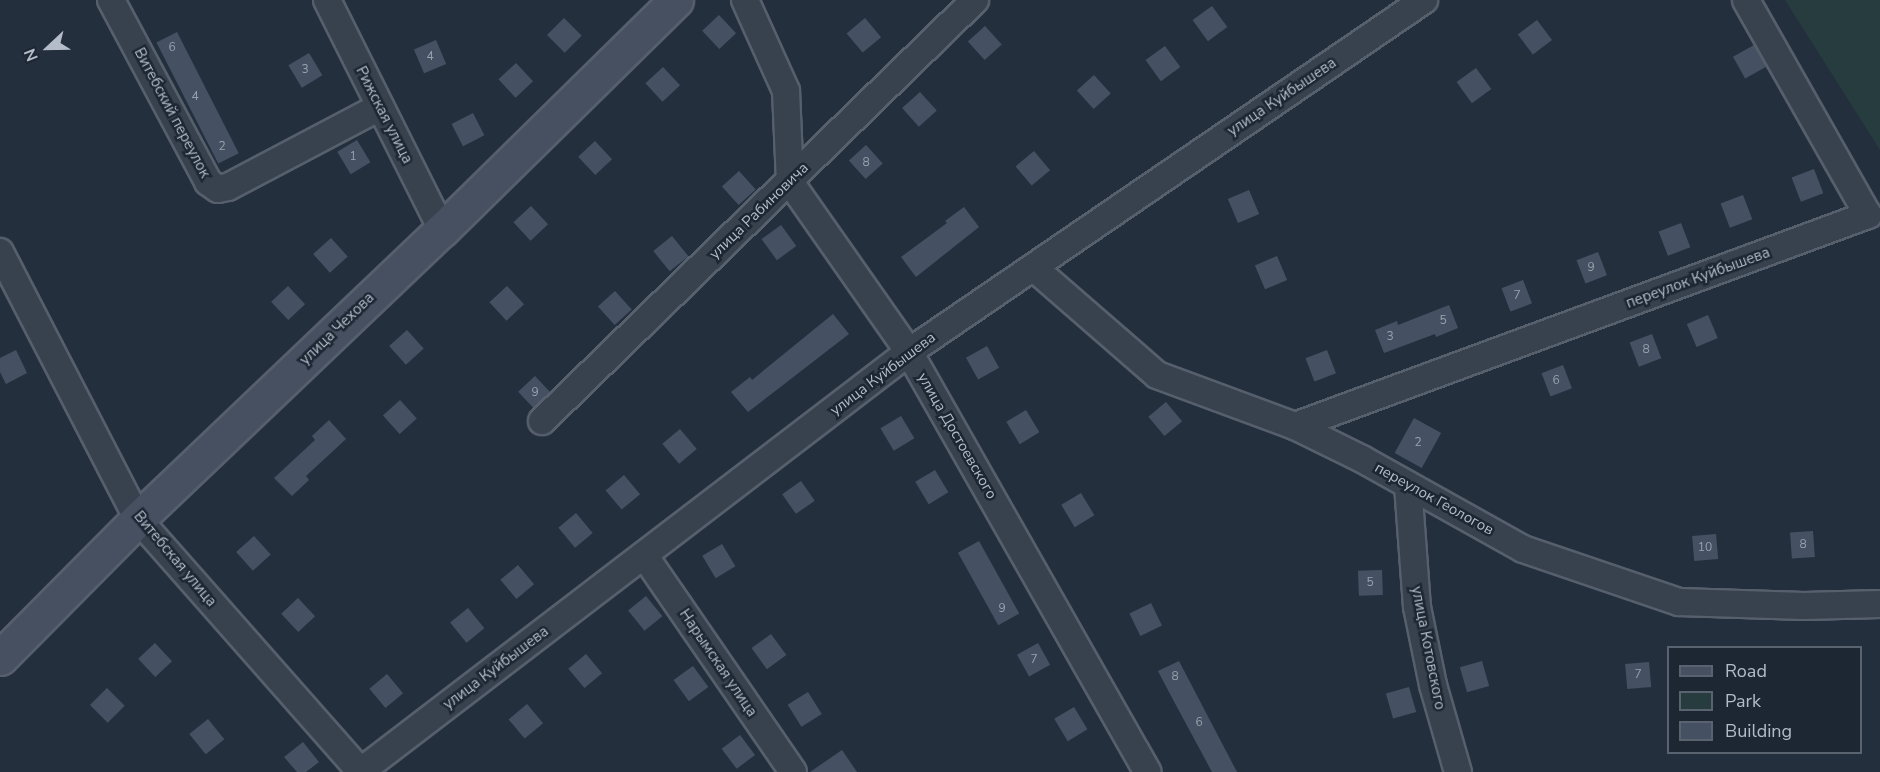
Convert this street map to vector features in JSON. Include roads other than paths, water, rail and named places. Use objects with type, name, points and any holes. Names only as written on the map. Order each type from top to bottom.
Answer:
[{"type":"street","name":"Витебский переулок","points":[[111,0],[208,182],[218,189],[228,188],[380,107]]},
{"type":"street","name":"Рижская улица","points":[[327,0],[442,230]]},
{"type":"street","name":"улица Чехова","points":[[0,658],[138,519],[442,230],[675,0]]},
{"type":"street","points":[[746,0],[786,91],[790,182]]},
{"type":"street","name":"улица Рабиновича","points":[[542,421],[975,0]]},
{"type":"street","name":"улица Куйбышева","points":[[361,772],[909,352],[1424,0]]},
{"type":"street","name":"переулок Куйбышева","points":[[1295,426],[1868,215],[1746,0]]},
{"type":"street","name":"улица Достоевского","points":[[790,182],[909,352],[1148,772]]},
{"type":"street","name":"Витебская улица","points":[[0,252],[138,519],[361,772]]},
{"type":"street","name":"переулок Геологов","points":[[1034,268],[1156,375],[1295,426],[1523,549],[1679,602],[1804,606],[1880,604]]},
{"type":"street","name":"улица Котовского","points":[[1408,485],[1417,607],[1433,685],[1458,772]]},
{"type":"street","name":"Нарымская улица","points":[[644,555],[793,772]]}]
